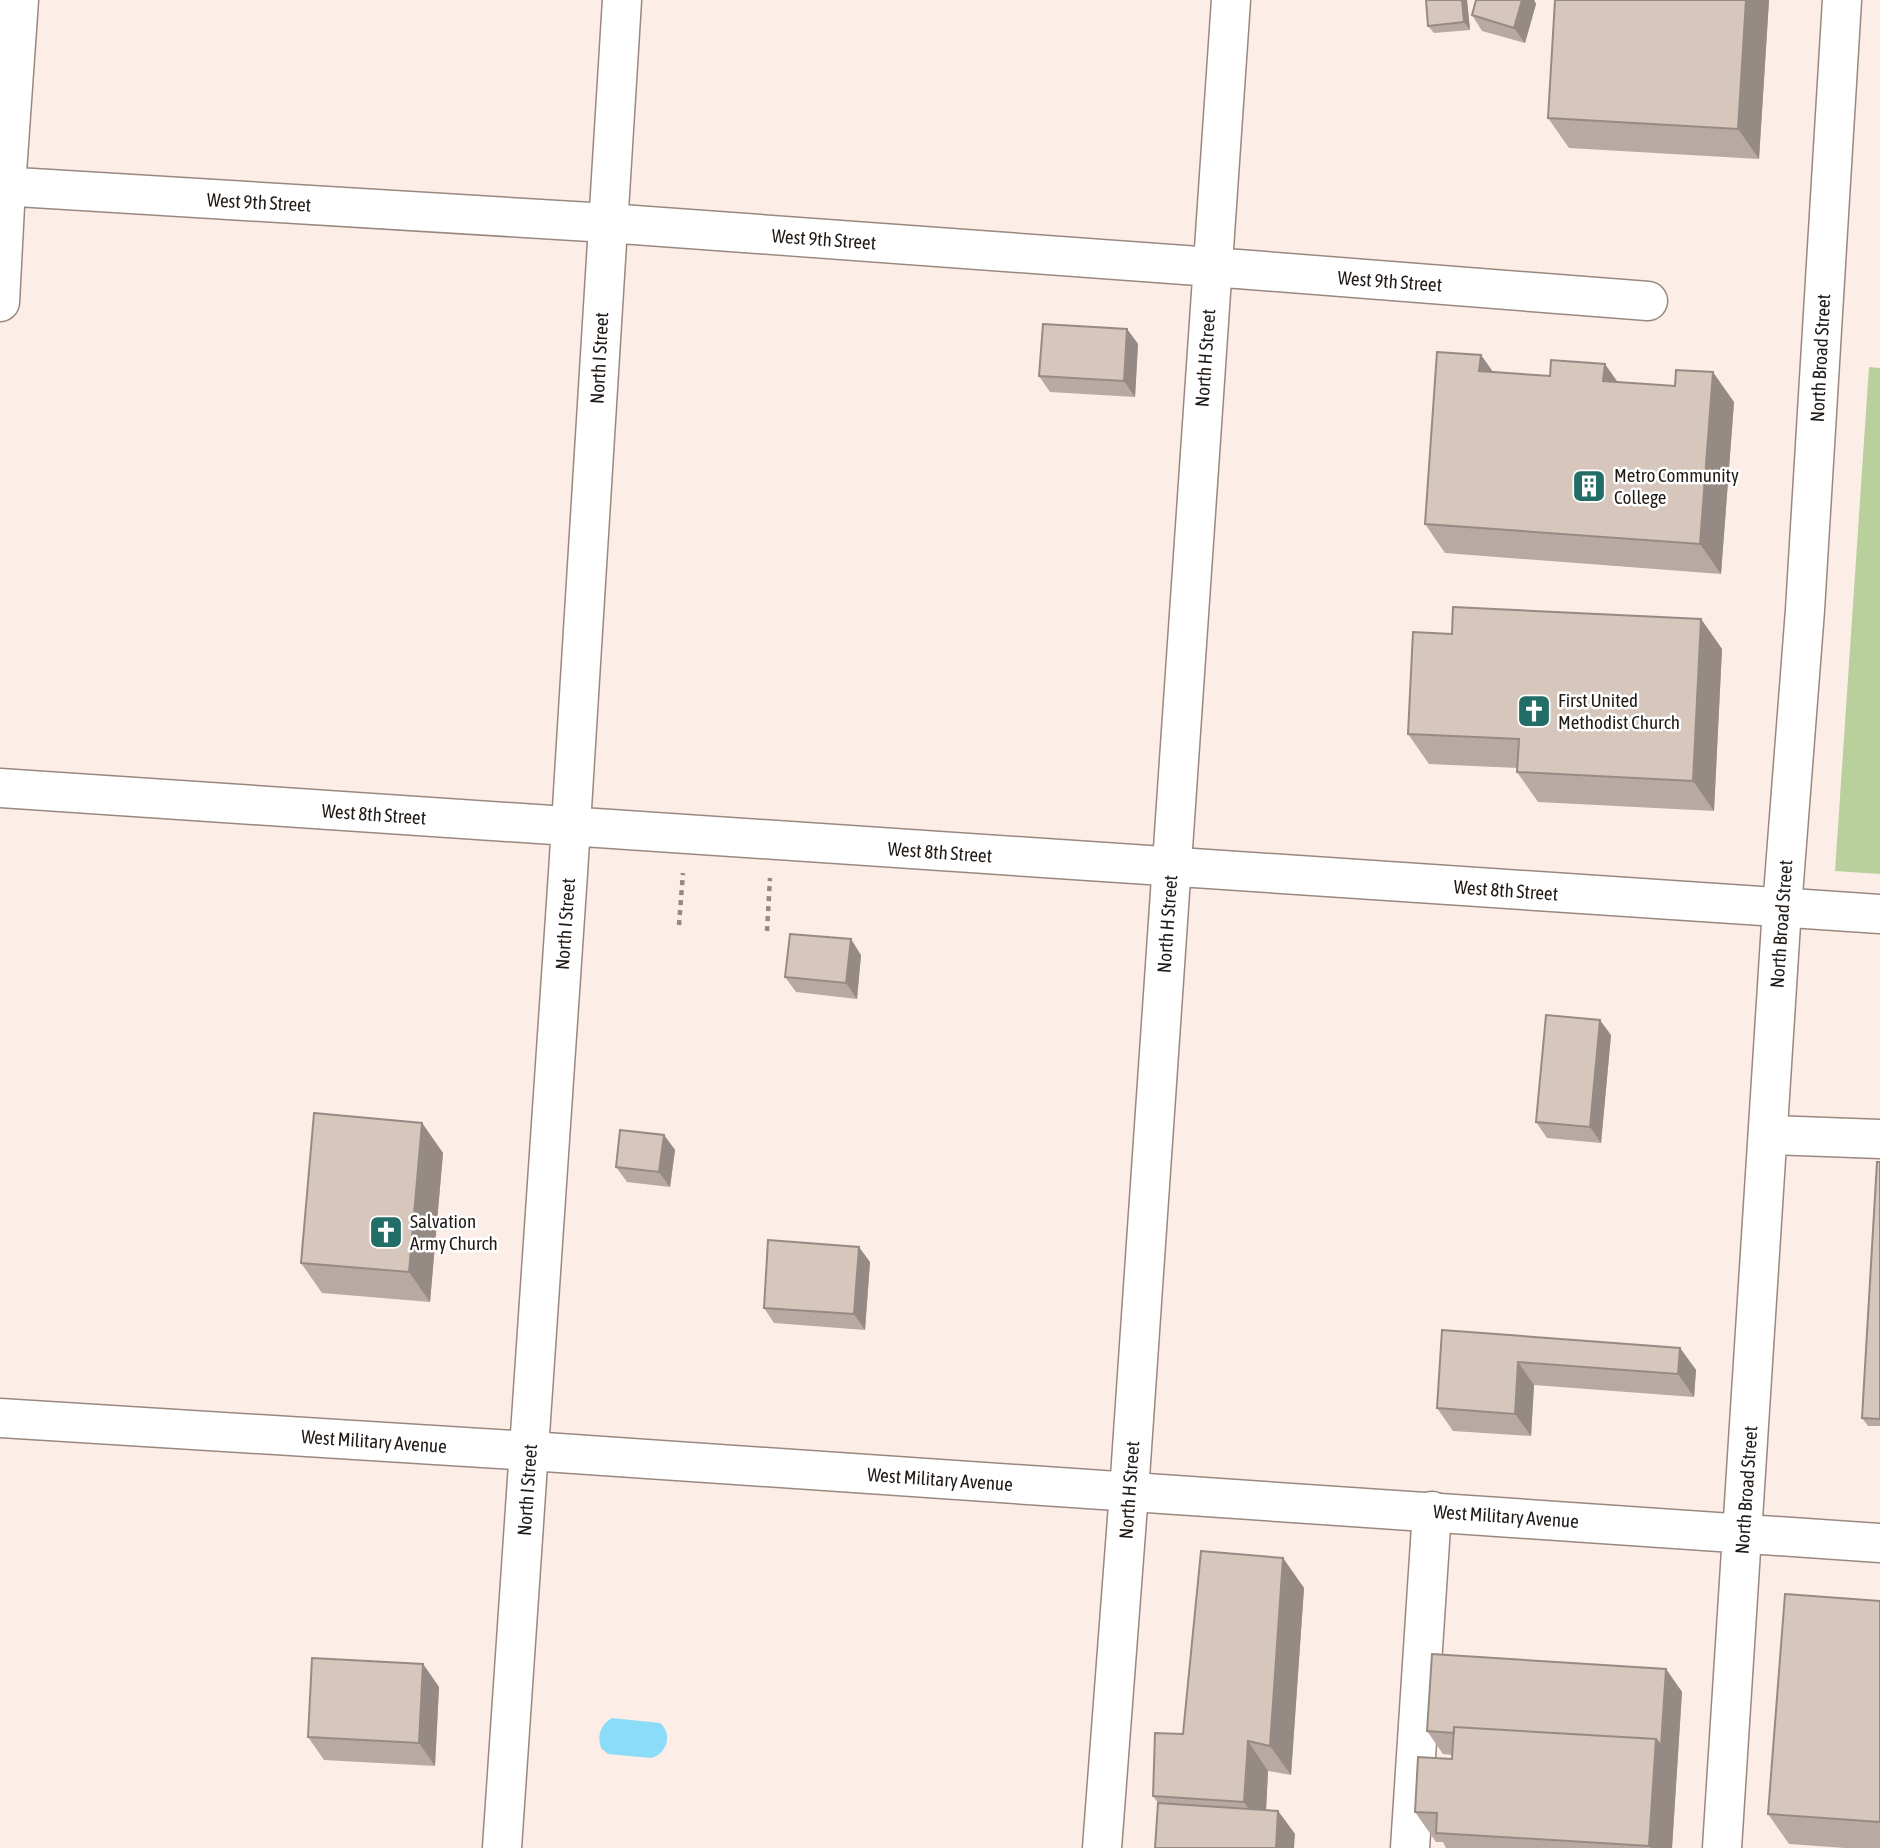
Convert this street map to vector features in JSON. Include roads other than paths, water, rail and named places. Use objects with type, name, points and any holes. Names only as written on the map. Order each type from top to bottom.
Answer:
[{"type":"street","points":[[0,302],[3,187],[19,0]]},
{"type":"street","name":"North I Street","points":[[502,1848],[571,827],[622,0]]},
{"type":"street","name":"North H Street","points":[[1102,1848],[1129,1492],[1231,0]]},
{"type":"street","name":"North Broad Street","points":[[1722,1848],[1782,908],[1804,624],[1842,0]]},
{"type":"street","name":"West 9th Street","points":[[3,187],[607,223],[1648,301]]},
{"type":"street","name":"West 8th Street","points":[[0,788],[1880,914]]},
{"type":"street","points":[[1768,1135],[1880,1139]]},
{"type":"street","name":"West Military Avenue","points":[[0,1418],[530,1451],[1880,1543]]},
{"type":"street","points":[[1409,1848],[1432,1511]]},
{"type":"water","points":[[612,1718],[660,1723],[667,1738],[664,1748],[651,1758],[608,1754],[601,1748],[599,1739],[602,1727]]},
{"type":"place","name":"Metro Community College","points":[[1589,486]]},
{"type":"place","name":"First United Methodist Church","points":[[1534,711]]},
{"type":"place","name":"Salvation Army Church","points":[[386,1232]]}]
